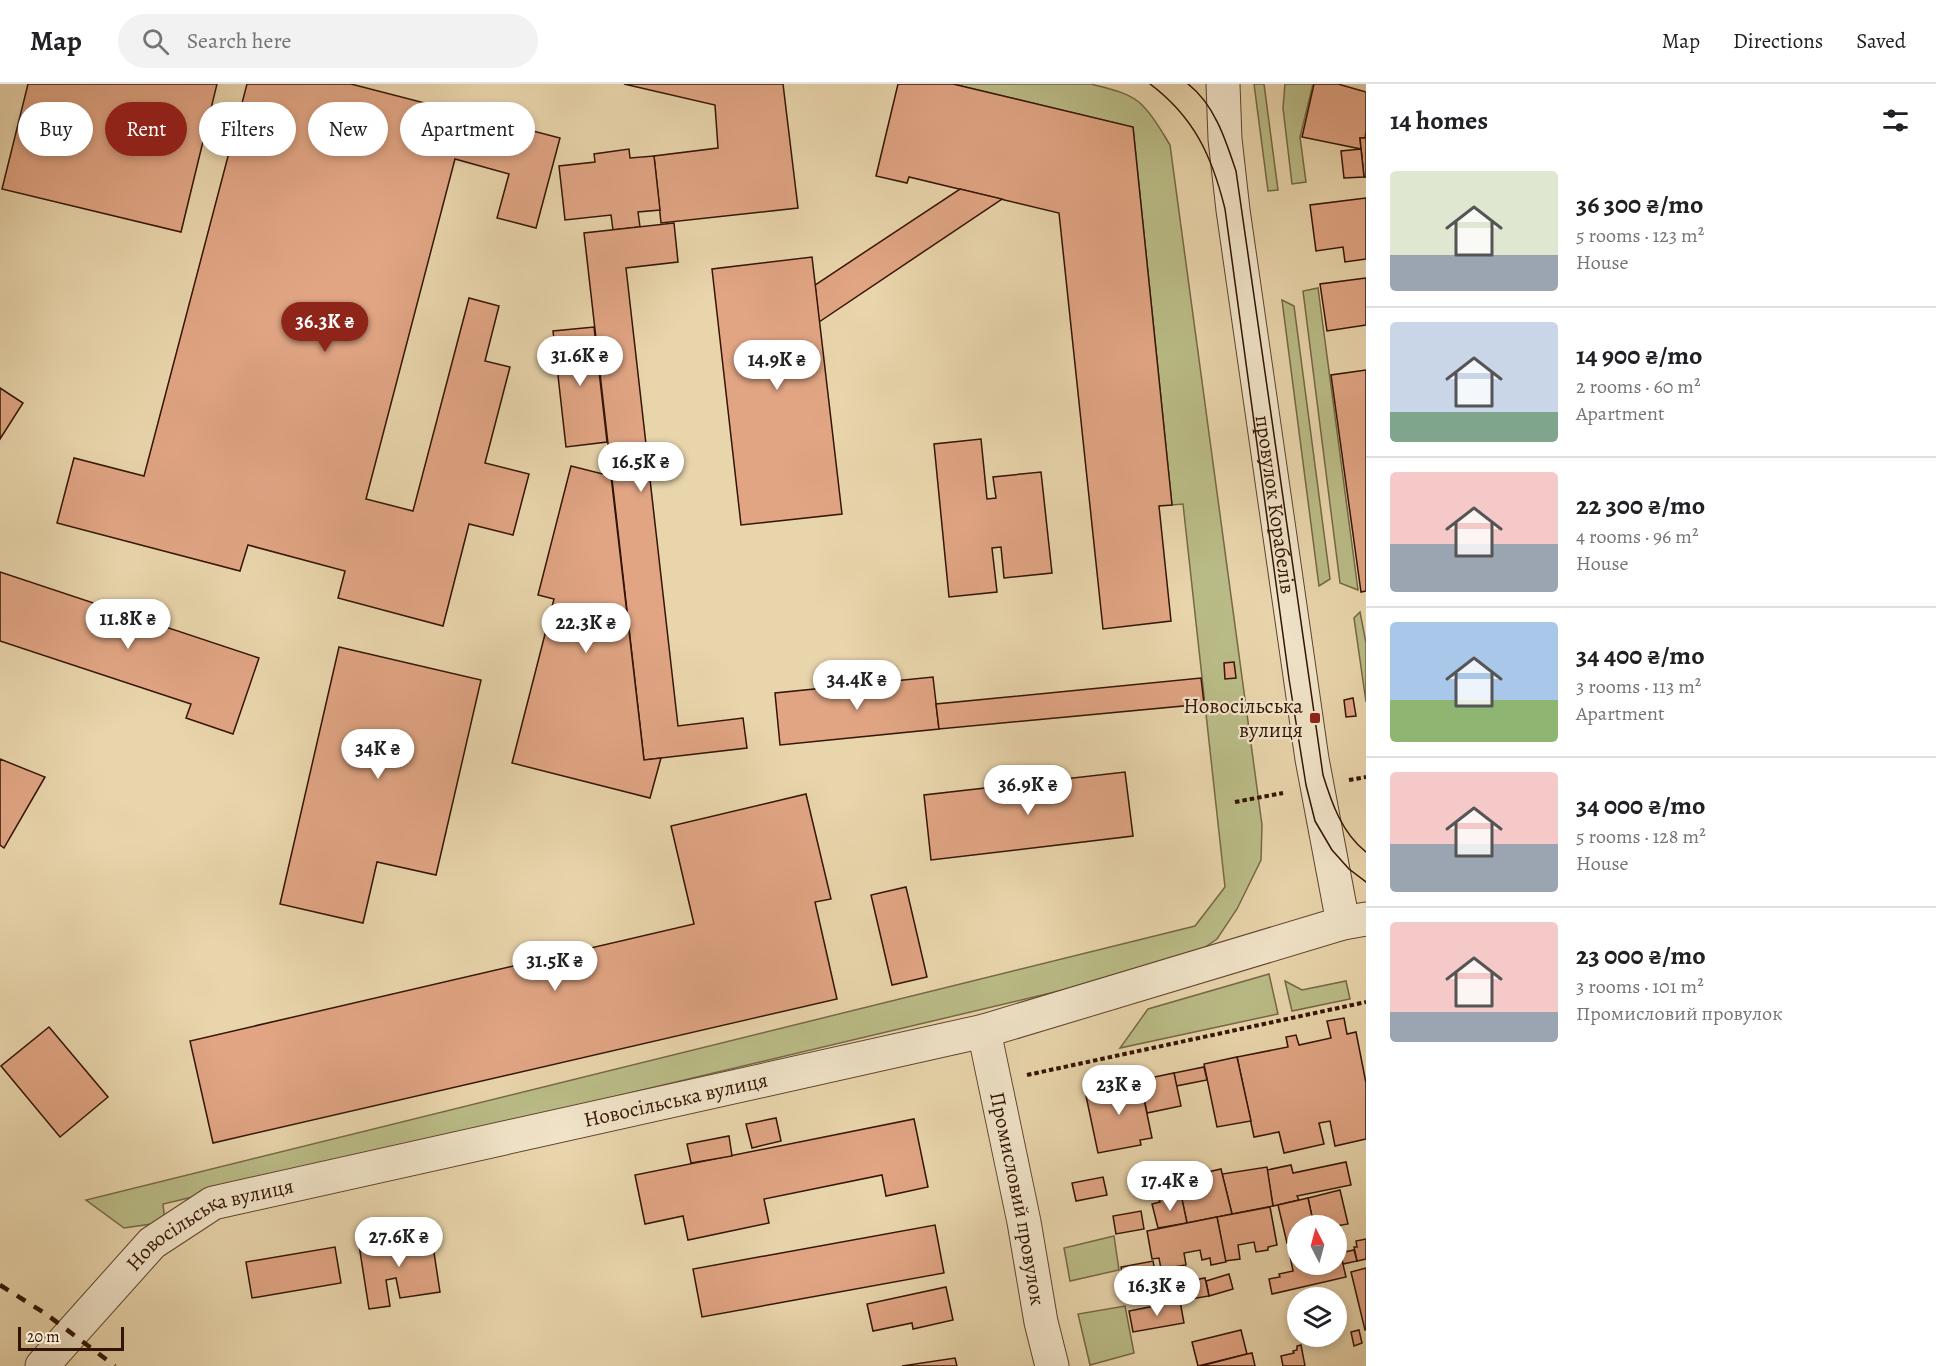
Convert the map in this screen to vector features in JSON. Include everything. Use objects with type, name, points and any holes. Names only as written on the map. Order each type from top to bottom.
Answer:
[{"type":"street","name":"провулок Корабелів","points":[[1223,84],[1225,139],[1242,274],[1312,759],[1354,921]]},
{"type":"street","name":"Новосільська вулиця","points":[[42,1366],[152,1243],[213,1203],[984,1031],[1354,921]]},
{"type":"street","name":"Промисловий провулок","points":[[984,1031],[1041,1322],[1052,1366]]},
{"type":"path","points":[[995,1082],[1366,1002]]},
{"type":"green space","points":[[953,84],[1091,84],[1112,89],[1138,101],[1170,145],[1262,825],[1261,860],[1237,909],[1217,939],[1185,961],[163,1204],[165,1222],[124,1228],[86,1200],[1195,926],[1225,887],[1183,504],[1172,505],[1133,127]]},
{"type":"green space","points":[[1254,84],[1264,84],[1278,190],[1268,191]]},
{"type":"green space","points":[[1285,84],[1313,84],[1300,137],[1306,182],[1292,184],[1283,108]]},
{"type":"green space","points":[[1318,288],[1358,590],[1340,583],[1303,291]]},
{"type":"green space","points":[[1282,300],[1294,306],[1330,579],[1319,586]]},
{"type":"green space","points":[[1360,612],[1366,643],[1366,702],[1354,618]]},
{"type":"green space","points":[[1269,974],[1278,1014],[1120,1048],[1148,1009]]},
{"type":"green space","points":[[1285,981],[1302,990],[1346,981],[1350,999],[1292,1011]]},
{"type":"green space","points":[[1114,1236],[1119,1270],[1070,1281],[1064,1248]]},
{"type":"green space","points":[[1125,1306],[1134,1353],[1090,1365],[1078,1314]]},
{"type":"building","points":[[28,84],[217,84],[213,102],[199,102],[199,156],[181,232],[2,189],[18,124],[18,156],[93,156],[93,102],[24,102]]},
{"type":"building","points":[[247,84],[351,84],[421,102],[400,102],[400,156],[535,156],[535,132],[560,138],[536,228],[497,218],[509,174],[455,159],[366,499],[413,511],[469,298],[499,306],[485,361],[510,367],[485,463],[529,474],[513,535],[469,524],[443,626],[338,598],[345,571],[248,545],[240,571],[57,523],[74,458],[144,476],[228,156],[296,156],[296,102],[242,102]]},
{"type":"building","points":[[624,84],[783,84],[798,208],[661,223],[654,156],[718,148],[715,105]]},
{"type":"building","points":[[898,84],[953,84],[1133,127],[1172,505],[1159,506],[1171,621],[1103,629],[1059,213],[909,177],[907,183],[876,176]]},
{"type":"building","points":[[1314,84],[1338,84],[1366,92],[1366,131],[1365,138],[1360,138],[1361,149],[1302,137]]},
{"type":"building","points":[[1360,138],[1366,138],[1366,177],[1364,177]]},
{"type":"building","points":[[629,149],[630,158],[654,156],[660,210],[638,212],[640,227],[613,230],[611,215],[565,220],[559,166],[595,162],[594,154]]},
{"type":"building","points":[[1361,149],[1364,177],[1344,178],[1341,151]]},
{"type":"building","points":[[960,189],[1002,199],[819,322],[815,285]]},
{"type":"building","points":[[1366,198],[1366,259],[1345,262],[1343,247],[1316,251],[1310,205]]},
{"type":"building","points":[[674,223],[678,262],[626,268],[678,726],[743,718],[747,748],[644,760],[584,233]]},
{"type":"building","points":[[812,257],[842,514],[741,525],[712,269]]},
{"type":"building","points":[[1366,278],[1366,325],[1327,331],[1320,284]]},
{"type":"building","points":[[594,327],[607,442],[566,447],[553,331]]},
{"type":"building","points":[[1366,370],[1366,591],[1361,592],[1331,375]]},
{"type":"building","points":[[0,388],[23,403],[0,439]]},
{"type":"building","points":[[981,439],[987,499],[996,498],[993,477],[1041,472],[1052,573],[1004,578],[1001,547],[992,548],[997,592],[949,597],[934,444]]},
{"type":"building","points":[[571,466],[611,476],[644,760],[661,758],[650,798],[512,763],[554,599],[538,595]]},
{"type":"building","points":[[0,572],[259,658],[233,734],[186,718],[191,704],[0,641]]},
{"type":"building","points":[[339,647],[481,680],[436,875],[377,862],[363,923],[280,904]]},
{"type":"building","points":[[1234,662],[1236,678],[1225,679],[1224,663]]},
{"type":"building","points":[[933,677],[939,729],[780,745],[775,693]]},
{"type":"building","points":[[1201,678],[1204,704],[939,729],[936,704]]},
{"type":"building","points":[[1353,698],[1356,716],[1346,717],[1344,700]]},
{"type":"building","points":[[0,759],[45,777],[4,848],[0,845]]},
{"type":"building","points":[[1125,772],[1133,836],[931,860],[924,795]]},
{"type":"building","points":[[806,794],[831,899],[815,902],[837,999],[213,1143],[190,1041],[694,924],[671,826]]},
{"type":"building","points":[[906,887],[927,977],[892,985],[871,895]]},
{"type":"building","points":[[1344,1018],[1347,1034],[1356,1032],[1366,1083],[1366,1139],[1335,1146],[1330,1121],[1319,1123],[1324,1144],[1284,1153],[1279,1132],[1254,1137],[1237,1057],[1288,1047],[1286,1037],[1296,1035],[1299,1045],[1331,1038],[1327,1021]]},
{"type":"building","points":[[49,1027],[108,1097],[60,1137],[1,1066]]},
{"type":"building","points":[[1237,1057],[1251,1121],[1217,1127],[1204,1064]]},
{"type":"building","points":[[1204,1067],[1207,1080],[1176,1086],[1174,1073]]},
{"type":"building","points":[[1174,1073],[1181,1106],[1147,1113],[1140,1080]]},
{"type":"building","points":[[1140,1080],[1152,1138],[1140,1140],[1141,1145],[1098,1153],[1085,1091]]},
{"type":"building","points":[[776,1118],[781,1141],[752,1148],[746,1124]]},
{"type":"building","points":[[914,1119],[928,1187],[886,1196],[882,1175],[764,1199],[769,1223],[688,1240],[683,1216],[645,1224],[635,1175]]},
{"type":"building","points":[[729,1136],[732,1156],[691,1163],[687,1144]]},
{"type":"building","points":[[1346,1162],[1351,1185],[1297,1196],[1299,1200],[1273,1206],[1267,1170],[1291,1165],[1293,1173]]},
{"type":"building","points":[[1267,1167],[1273,1206],[1232,1214],[1222,1174]]},
{"type":"building","points":[[1221,1169],[1232,1214],[1187,1223],[1177,1179]]},
{"type":"building","points":[[1103,1177],[1107,1195],[1076,1201],[1072,1183]]},
{"type":"building","points":[[1340,1190],[1346,1215],[1312,1215],[1308,1198]]},
{"type":"building","points":[[1181,1194],[1187,1223],[1158,1228],[1152,1204]]},
{"type":"building","points":[[1308,1198],[1312,1215],[1287,1215],[1287,1243],[1278,1205]]},
{"type":"building","points":[[1270,1207],[1277,1245],[1268,1247],[1268,1250],[1256,1252],[1254,1242],[1238,1245],[1240,1259],[1225,1261],[1217,1217]]},
{"type":"building","points":[[1141,1211],[1144,1229],[1116,1234],[1113,1216]]},
{"type":"building","points":[[1217,1217],[1226,1262],[1211,1265],[1210,1258],[1202,1260],[1200,1250],[1184,1253],[1186,1265],[1161,1269],[1159,1258],[1152,1259],[1147,1231]]},
{"type":"building","points":[[935,1225],[944,1273],[702,1317],[693,1269]]},
{"type":"building","points":[[431,1233],[440,1292],[400,1298],[396,1278],[386,1280],[390,1306],[369,1309],[359,1245]]},
{"type":"building","points":[[1366,1239],[1366,1259],[1357,1261],[1354,1247],[1357,1247],[1356,1241]]},
{"type":"building","points":[[335,1247],[341,1283],[252,1298],[246,1262]]},
{"type":"building","points":[[1354,1250],[1357,1261],[1347,1263],[1347,1252]]},
{"type":"building","points":[[1153,1261],[1157,1282],[1125,1289],[1121,1267]]},
{"type":"building","points":[[1366,1268],[1366,1330],[1365,1330],[1351,1272]]},
{"type":"building","points":[[1287,1272],[1287,1275],[1346,1275],[1346,1277],[1302,1287],[1287,1287],[1287,1291],[1272,1294],[1269,1279],[1280,1277],[1279,1274]]},
{"type":"building","points":[[1229,1274],[1233,1289],[1209,1296],[1206,1281]]},
{"type":"building","points":[[1205,1278],[1209,1296],[1173,1302],[1169,1285]]},
{"type":"building","points":[[946,1287],[953,1320],[913,1329],[912,1323],[873,1331],[867,1304]]},
{"type":"building","points":[[1180,1301],[1184,1323],[1133,1332],[1129,1311]]},
{"type":"building","points":[[1241,1330],[1247,1354],[1198,1366],[1192,1342]]},
{"type":"building","points":[[1359,1330],[1362,1343],[1354,1346],[1351,1332]]},
{"type":"building","points":[[1297,1347],[1301,1347],[1305,1366],[1283,1366],[1281,1356],[1297,1350]]},
{"type":"building","points":[[1252,1353],[1255,1366],[1201,1366],[1247,1354]]},
{"type":"building","points":[[955,1358],[957,1366],[902,1366]]},
{"type":"tram line","points":[[1150,84],[1190,124],[1207,155],[1220,190],[1225,209],[1289,679],[1306,785],[1315,821],[1332,850],[1349,869],[1366,882]]},
{"type":"tram line","points":[[1188,84],[1212,113],[1224,136],[1236,171],[1323,775],[1344,827],[1366,852]]},
{"type":"railway","points":[[0,1285],[46,1314],[115,1366]]},
{"type":"place","name":"Новосільська вулиця","points":[[1315,718]]}]
